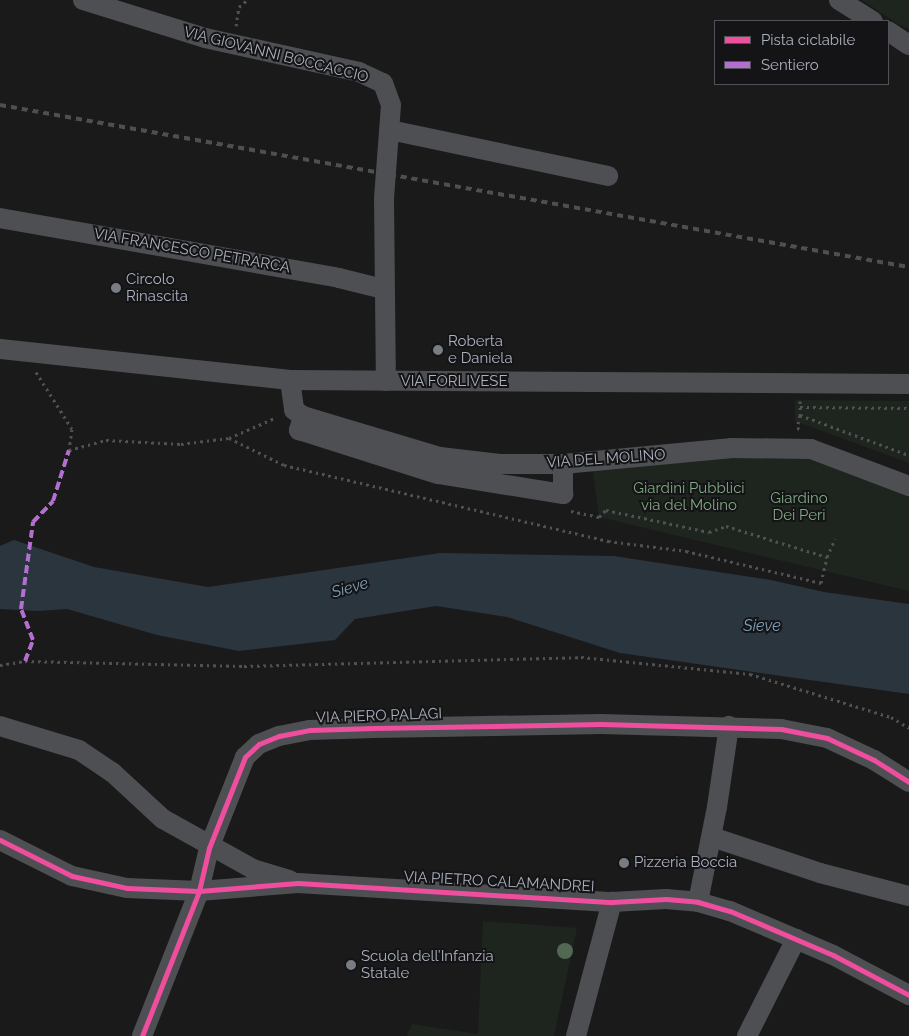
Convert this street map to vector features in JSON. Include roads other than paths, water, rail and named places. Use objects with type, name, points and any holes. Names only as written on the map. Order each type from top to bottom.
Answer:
[{"type":"street","name":"VIA GIOVANNI BOCCACCIO","points":[[83,0],[234,44],[359,72],[383,83],[390,105],[390,130],[384,199],[383,289],[386,381]]},
{"type":"street","points":[[839,0],[871,20]]},
{"type":"street","points":[[889,32],[909,45]]},
{"type":"street","points":[[390,130],[608,176]]},
{"type":"street","name":"VIA FRANCESCO PETRARCA","points":[[0,218],[340,278],[383,289]]},
{"type":"street","name":"VIA FORLIVESE","points":[[0,349],[290,380],[909,384]]},
{"type":"street","points":[[290,380],[298,413],[298,430],[438,474],[563,494],[563,464]]},
{"type":"street","name":"VIA DEL MOLINO","points":[[298,413],[440,457],[500,464],[563,464],[732,448],[811,449],[909,486]]},
{"type":"street","points":[[0,726],[78,750],[112,772],[163,819],[209,848],[253,869],[298,883]]},
{"type":"street","points":[[698,902],[712,837],[729,726]]},
{"type":"street","name":"VIA PIERO PALAGI","points":[[142,1036],[199,891],[209,848],[246,757],[259,744],[279,736],[310,730],[374,728],[729,726],[781,729],[828,738],[874,760],[909,782]]},
{"type":"street","points":[[712,837],[820,873],[909,896]]},
{"type":"street","points":[[0,840],[72,876],[126,888],[199,891],[298,883]]},
{"type":"street","name":"VIA PIETRO CALAMANDREI","points":[[298,883],[612,902],[666,899],[698,902],[730,912],[796,940],[909,995]]},
{"type":"street","points":[[576,1036],[612,902]]},
{"type":"street","points":[[747,1036],[796,940]]},
{"type":"water","name":"Sieve","points":[[14,540],[94,567],[208,587],[440,553],[614,556],[771,580],[824,592],[909,604],[909,694],[620,653],[507,617],[436,606],[355,619],[335,640],[239,651],[157,635],[67,609],[38,611],[0,609],[0,546]]},
{"type":"railway","points":[[0,105],[909,267]]},
{"type":"place","name":"Circolo Rinascita","points":[[116,288]]},
{"type":"place","name":"Roberta e Daniela","points":[[438,350]]},
{"type":"place","name":"Pizzeria Boccia","points":[[624,863]]},
{"type":"place","name":"Scuola dell’Infanzia Statale","points":[[351,965]]},
{"type":"park label","name":"Giardini Pubblici via del Molino","points":[[689,496]]},
{"type":"park label","name":"Giardino Dei Peri","points":[[799,506]]}]
